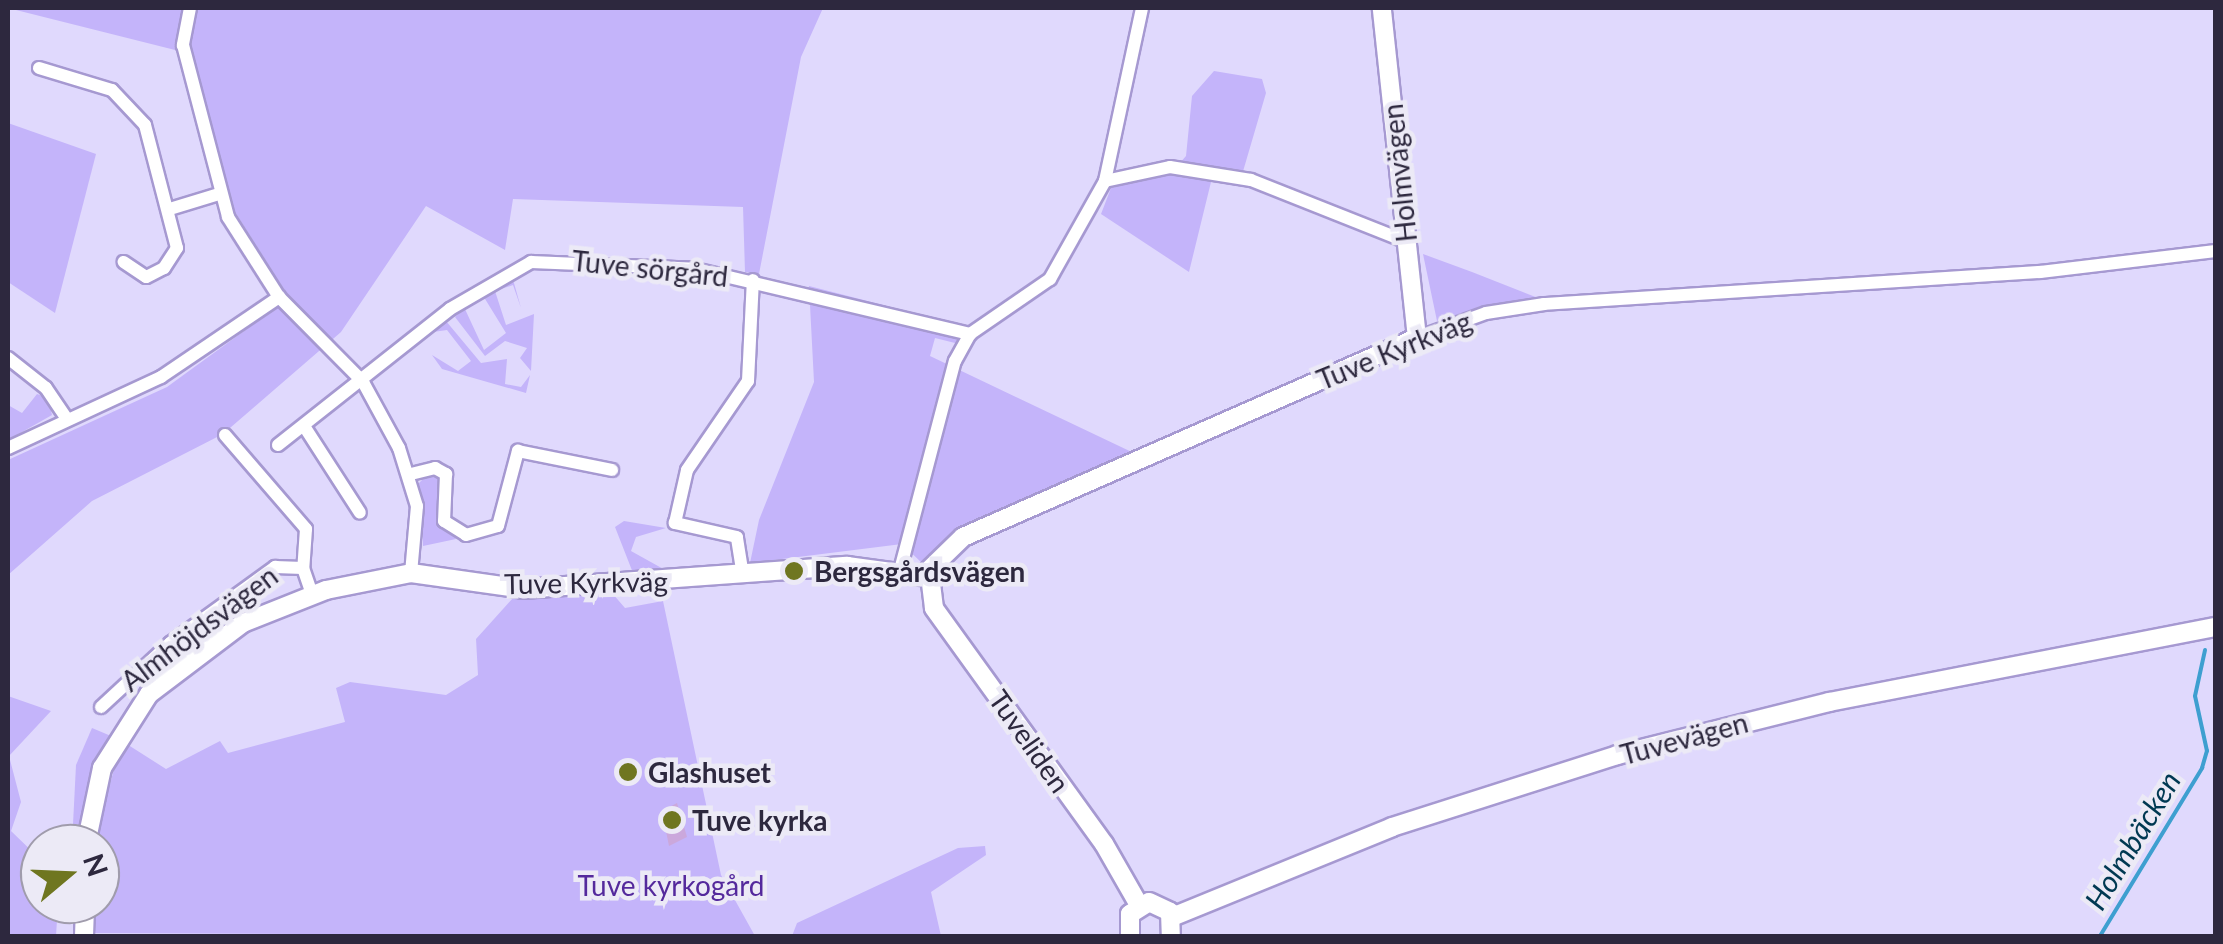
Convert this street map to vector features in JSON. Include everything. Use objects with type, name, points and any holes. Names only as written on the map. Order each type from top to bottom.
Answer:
[{"type":"street","points":[[190,8],[183,45],[219,194],[279,297],[363,382],[411,474],[418,506],[412,573]]},
{"type":"street","points":[[900,570],[934,422],[970,334],[1050,279],[1105,181],[1142,8]]},
{"type":"street","name":"Holmvägen","points":[[1382,8],[1418,338]]},
{"type":"street","points":[[40,68],[126,100],[145,125],[173,208],[177,248],[164,268],[146,277],[124,262]]},
{"type":"street","points":[[1105,181],[1161,167],[1251,180],[1406,241]]},
{"type":"street","points":[[173,208],[219,194]]},
{"type":"street","name":"Tuve Kyrkväg","points":[[90,824],[102,768],[148,694],[213,642],[312,594],[412,573],[523,589],[846,566],[928,576],[940,554],[963,537],[1418,338],[1486,313],[1544,304],[2040,272],[2216,251]]},
{"type":"street","name":"Tuve sörgård","points":[[278,445],[363,382],[450,309],[531,262],[609,260],[753,280],[970,334]]},
{"type":"street","name":"Tuve Kyrkväg","points":[[743,576],[737,537],[675,524],[686,470],[748,381],[753,280]]},
{"type":"street","points":[[8,448],[161,376],[279,297]]},
{"type":"street","points":[[8,358],[46,388],[67,418]]},
{"type":"street","points":[[304,426],[360,513]]},
{"type":"street","name":"Almhöjdsvägen","points":[[225,434],[306,529],[303,568],[312,594]]},
{"type":"street","points":[[411,474],[435,468],[446,474],[444,521],[466,535],[498,526],[518,451],[612,470]]},
{"type":"street","name":"Almhöjdsvägen","points":[[102,708],[170,643],[275,567],[303,568]]},
{"type":"street","name":"Tuveliden","points":[[928,576],[934,608],[1104,844],[1139,905]]},
{"type":"street","name":"Tuvevägen","points":[[1172,917],[1392,827],[1617,755],[1829,702],[2216,627]]},
{"type":"street","points":[[1129,936],[1128,919],[1139,905],[1158,903],[1172,917],[1172,936]]},
{"type":"green space","points":[[8,8],[823,8],[801,57],[759,274],[745,272],[743,207],[513,199],[505,250],[426,206],[341,332],[223,434],[92,501],[8,575],[8,460],[167,387],[288,299],[226,197],[191,54]]},
{"type":"green space","points":[[1214,71],[1262,79],[1266,93],[1239,185],[1211,182],[1189,272],[1101,214],[1111,188],[1171,173],[1186,156],[1192,96]]},
{"type":"green space","points":[[8,123],[96,154],[55,313],[8,282]]},
{"type":"green space","points":[[1423,254],[1472,272],[1538,298],[1437,321]]},
{"type":"green space","points":[[512,276],[521,308],[513,285],[495,291],[506,325],[534,314],[531,371],[520,358],[527,348],[505,341],[485,356],[455,317],[464,307],[484,350],[506,333],[482,294]]},
{"type":"green space","points":[[809,286],[965,326],[959,344],[935,338],[930,356],[1138,455],[957,532],[922,563],[902,544],[750,563],[759,520],[814,382]]},
{"type":"green space","points":[[446,321],[481,363],[507,359],[505,384],[521,387],[530,375],[526,393],[442,369],[432,355],[458,371],[471,361],[447,330],[433,332]]},
{"type":"green space","points":[[37,394],[48,398],[52,415],[8,440],[8,405],[22,413]]},
{"type":"green space","points":[[429,473],[443,478],[439,515],[456,539],[423,546],[419,483]]},
{"type":"green space","points":[[624,521],[666,528],[636,537],[631,551],[667,571],[633,573],[615,527]]},
{"type":"green space","name":"Tuve kyrkogård","points":[[612,593],[625,608],[663,601],[721,875],[755,936],[92,933],[92,924],[120,924],[120,824],[99,824],[122,741],[166,769],[220,741],[228,753],[345,722],[336,688],[350,682],[446,695],[478,675],[476,639],[513,598]]},
{"type":"green space","points":[[8,696],[51,711],[9,756],[21,802],[11,831],[20,840],[20,924],[57,924],[56,936],[8,936]]},
{"type":"green space","points":[[92,728],[111,736],[87,824],[73,824],[76,765]]},
{"type":"green space","points":[[985,846],[986,855],[931,892],[941,936],[792,936],[797,923],[958,848]]},
{"type":"building","name":"Tuve kyrka","points":[[677,803],[687,837],[669,846],[662,811]]},
{"type":"waterway","name":"Holmbäcken","points":[[2100,936],[2202,768],[2207,751],[2195,696],[2205,650]]},
{"type":"place","name":"Bergsgårdsvägen","points":[[794,571]]},
{"type":"place","name":"Glashuset","points":[[628,772]]},
{"type":"place","name":"Tuve kyrka","points":[[672,820]]}]
